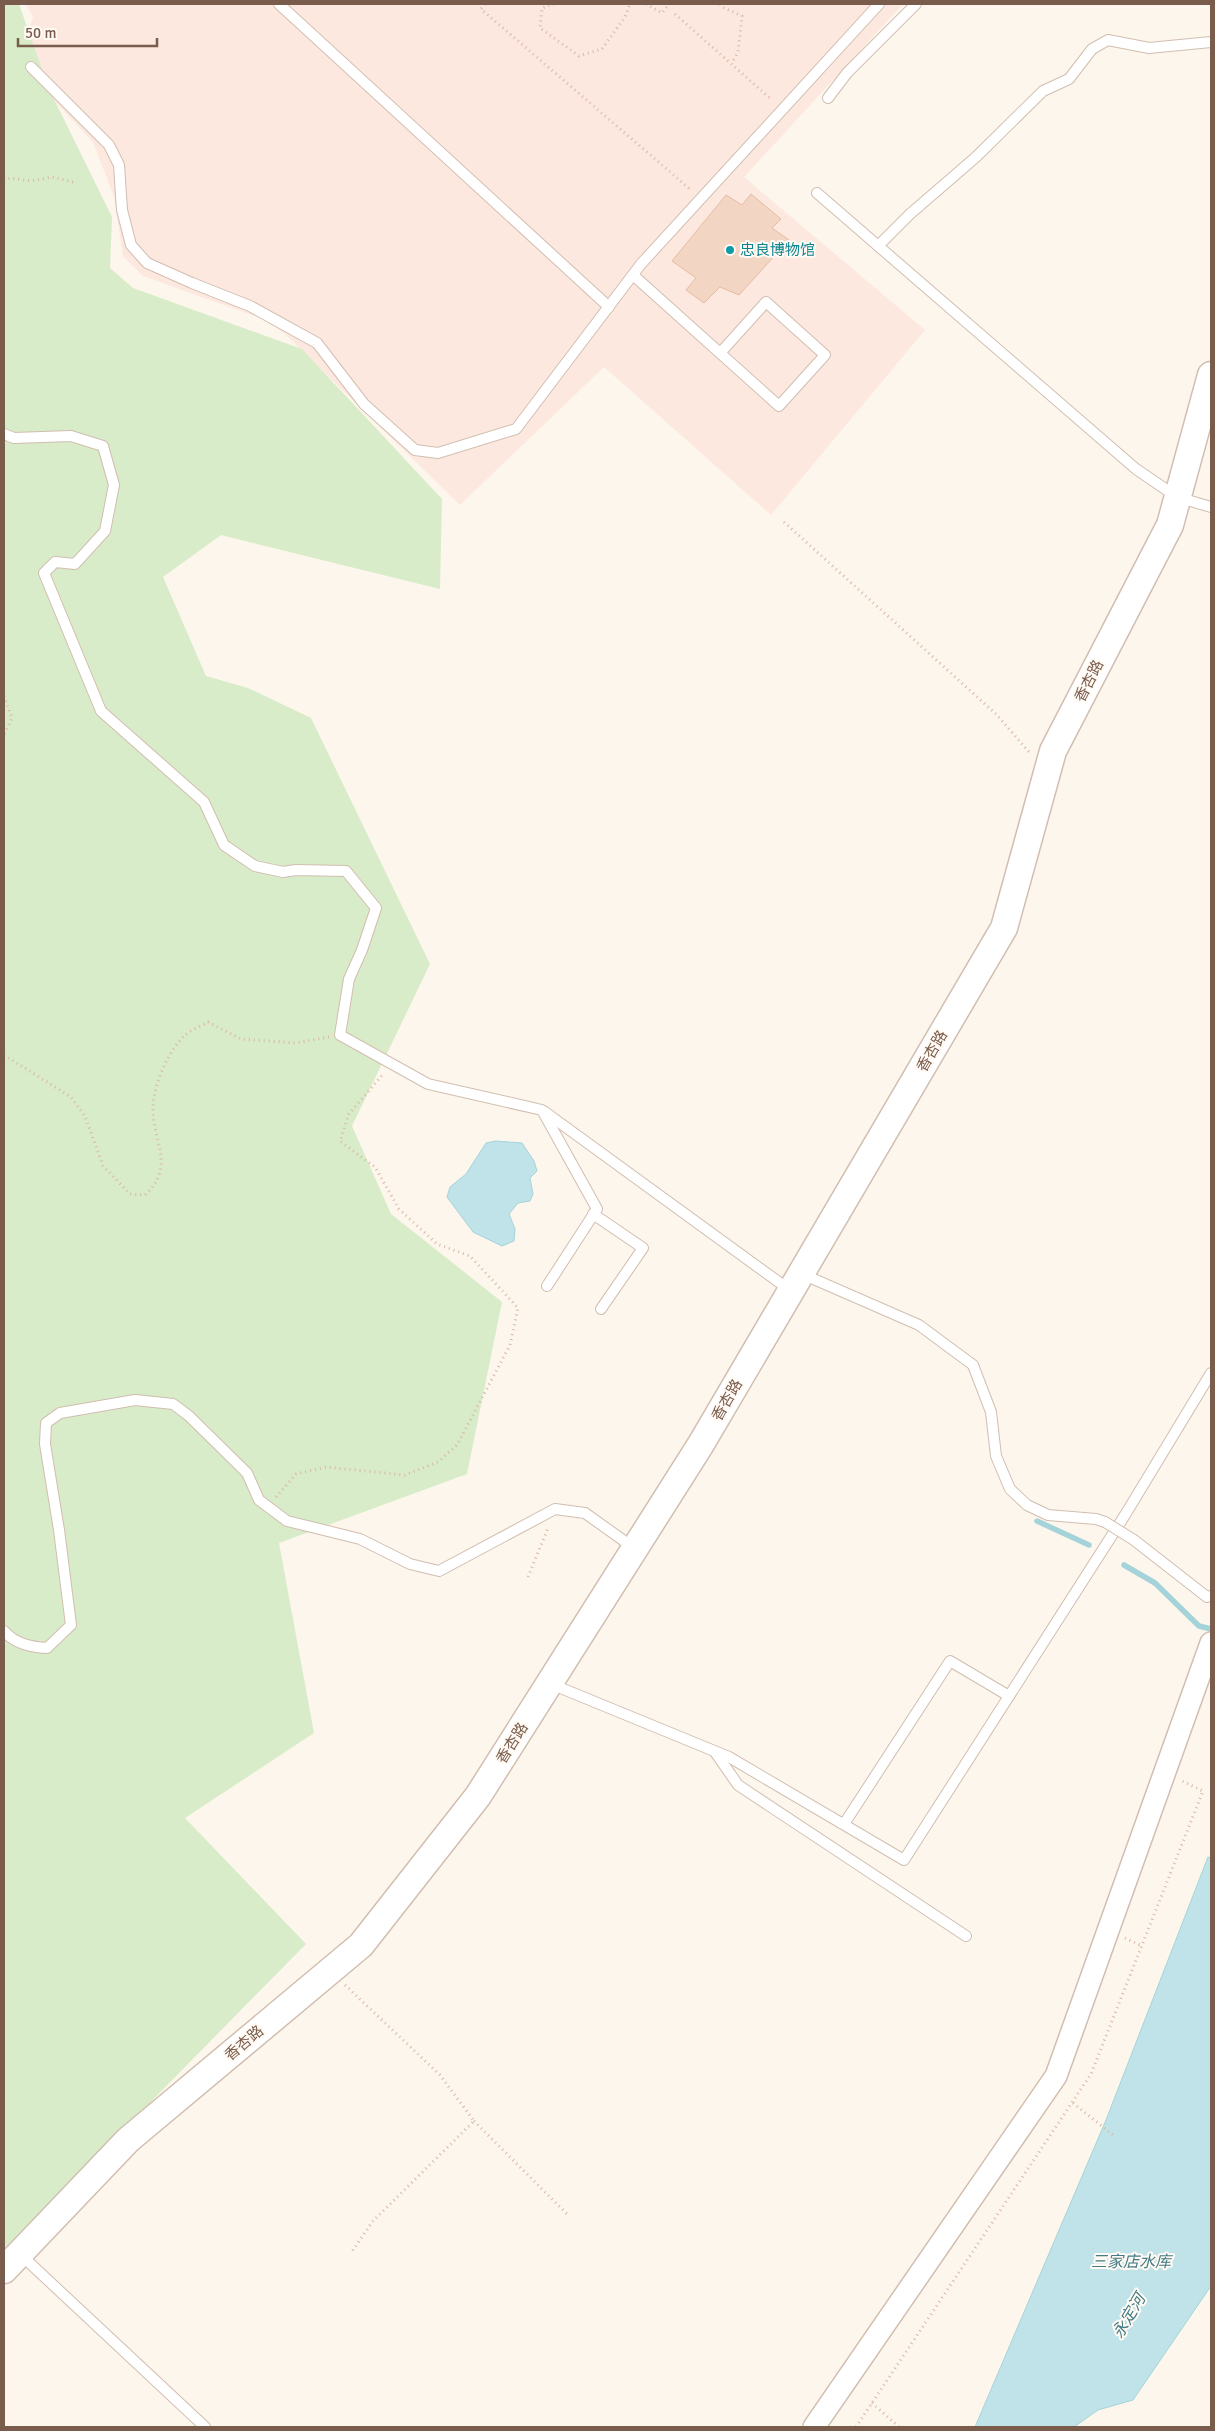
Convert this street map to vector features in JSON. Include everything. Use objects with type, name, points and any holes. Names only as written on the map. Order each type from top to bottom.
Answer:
[{"type":"street","name":"香杏路","points":[[12,2262],[128,2140],[362,1945],[478,1796],[550,1683],[701,1444],[1004,928],[1052,752],[1170,525],[1211,375]]},
{"type":"street","points":[[814,2427],[1056,2076],[1211,1644]]},
{"type":"lane","points":[[279,4],[609,307]]},
{"type":"lane","points":[[31,67],[109,145],[119,165],[122,210],[132,245],[147,263],[192,284],[250,306],[317,343],[364,404],[415,450],[438,453],[516,430],[633,275],[879,4]]},
{"type":"lane","points":[[828,98],[847,73],[916,4]]},
{"type":"lane","points":[[878,246],[910,214],[976,157],[1043,91],[1069,79],[1092,49],[1108,40],[1149,48],[1211,42]]},
{"type":"lane","points":[[817,193],[1136,469],[1177,497],[1211,507]]},
{"type":"lane","points":[[633,275],[779,406],[825,354],[766,302],[721,352]]},
{"type":"lane","points":[[4,434],[14,438],[71,436],[103,446],[114,485],[105,531],[75,564],[55,562],[44,573],[100,711],[204,802],[224,845],[255,866],[283,872],[296,870],[346,871],[376,908],[362,950],[348,979],[340,1035],[428,1084],[542,1110],[796,1282],[919,1326],[973,1366],[991,1412],[996,1456],[1010,1489],[1027,1505],[1048,1515],[1096,1519],[1105,1522],[1134,1540],[1207,1596],[1211,1596]]},
{"type":"lane","points":[[542,1110],[597,1209],[547,1286]]},
{"type":"lane","points":[[593,1214],[643,1248],[602,1309]]},
{"type":"lane","points":[[550,1683],[729,1757],[904,1860],[1125,1515],[1211,1373]]},
{"type":"lane","points":[[4,1631],[8,1636],[30,1647],[47,1648],[71,1626],[59,1530],[45,1444],[46,1423],[60,1413],[135,1400],[173,1404],[189,1416],[247,1473],[259,1500],[287,1521],[360,1539],[410,1564],[439,1572],[555,1509],[585,1513],[634,1549]]},
{"type":"lane","points":[[844,1824],[950,1661],[1009,1696]]},
{"type":"lane","points":[[714,1751],[738,1785],[966,1936]]},
{"type":"lane","points":[[12,2262],[205,2427]]},
{"type":"path","points":[[485,4],[481,9],[701,198]]},
{"type":"path","points":[[554,4],[542,8],[540,28],[580,56],[602,49],[625,18],[630,4]]},
{"type":"path","points":[[646,4],[662,13],[669,4]]},
{"type":"path","points":[[720,4],[722,7],[742,16],[738,52],[732,63]]},
{"type":"path","points":[[675,14],[782,109]]},
{"type":"path","points":[[4,182],[10,178],[32,181],[52,177],[77,183]]},
{"type":"path","points":[[784,522],[996,714],[1047,773]]},
{"type":"path","points":[[4,696],[12,718],[4,735]]},
{"type":"path","points":[[4,1055],[71,1098],[85,1116],[103,1166],[130,1194],[145,1195],[154,1186],[163,1163],[153,1108],[160,1072],[185,1035],[208,1022],[242,1038],[250,1039],[295,1043],[340,1035]]},
{"type":"path","points":[[268,1507],[296,1474],[326,1467],[405,1474],[438,1462],[457,1445],[510,1345],[518,1308],[470,1256],[436,1244],[399,1209],[375,1167],[340,1141],[349,1114],[392,1064]]},
{"type":"path","points":[[528,1577],[555,1509]]},
{"type":"path","points":[[330,1971],[440,2075],[474,2121],[568,2215]]},
{"type":"path","points":[[1073,2103],[1112,2135]]},
{"type":"path","points":[[351,2253],[373,2221],[474,2121]]},
{"type":"path","points":[[872,2404],[898,2427]]},
{"type":"shaded area","points":[[26,4],[903,4],[744,177],[925,330],[771,515],[604,367],[460,505],[285,334],[263,319],[143,276],[123,256],[114,197],[93,142],[18,62],[33,17]]},
{"type":"green space","points":[[4,4],[19,4],[49,89],[112,217],[110,268],[133,288],[302,349],[442,499],[440,589],[221,535],[163,577],[206,676],[248,688],[311,718],[430,964],[352,1126],[391,1214],[502,1302],[467,1474],[279,1543],[314,1733],[185,1818],[306,1944],[4,2251]]},
{"type":"water","points":[[496,1141],[522,1143],[534,1161],[537,1171],[530,1178],[533,1194],[530,1201],[518,1203],[509,1214],[515,1229],[514,1241],[502,1246],[473,1232],[447,1197],[450,1187],[466,1174],[486,1143]]},
{"type":"water","name":"三家店水库","points":[[1208,1857],[1211,1858],[1211,2286],[1133,2400],[1098,2410],[1074,2427],[975,2427],[1106,2120]]},
{"type":"building","name":"忠良博物馆","points":[[751,194],[781,219],[772,228],[789,240],[739,295],[720,287],[704,303],[686,290],[696,278],[672,261],[726,195],[742,205]]},
{"type":"waterway","points":[[1037,1521],[1089,1545]]},
{"type":"waterway","points":[[1124,1565],[1155,1583],[1199,1626],[1211,1629]]},
{"type":"place","name":"忠良博物馆","points":[[730,250]]},
{"type":"water label","name":"永定河","points":[[1129,2316]]}]
